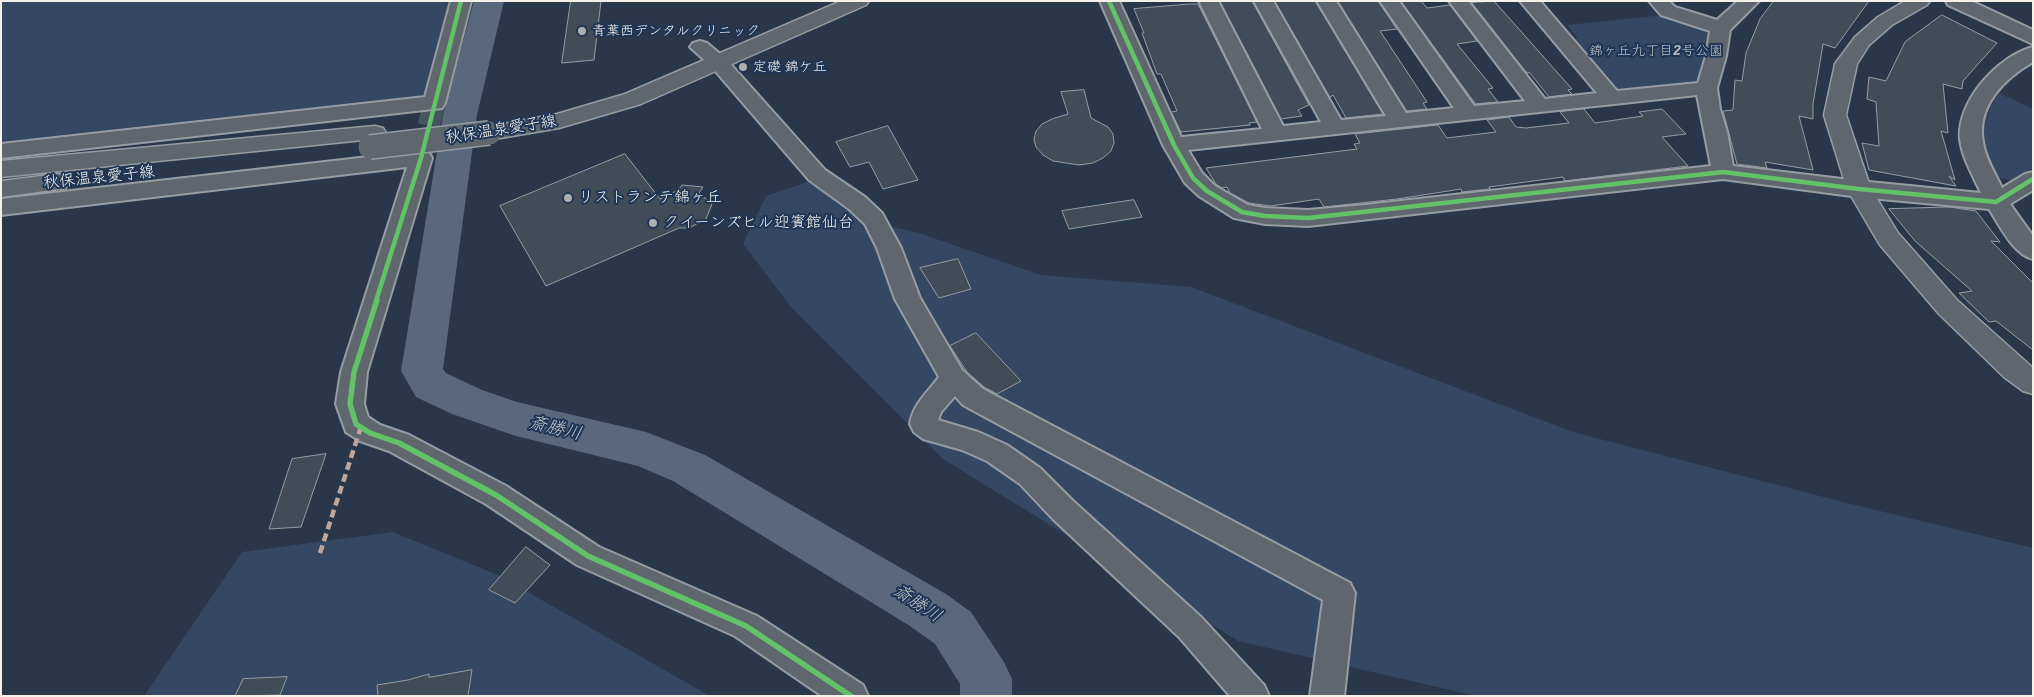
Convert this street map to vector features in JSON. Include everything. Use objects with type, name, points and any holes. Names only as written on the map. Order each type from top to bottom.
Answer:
[{"type":"main road","name":"秋保温泉愛子線","points":[[1,189],[373,140],[491,126],[559,121],[633,99],[709,55],[828,1]]},
{"type":"main road","name":"秋保温泉愛子線","points":[[709,55],[859,1]]},
{"type":"main road","points":[[1920,1],[1884,21],[1862,41],[1846,64],[1835,115],[1859,189],[1889,239],[1948,307],[2014,369],[2033,383]]},
{"type":"main road","name":"秋保温泉愛子線","points":[[4,160],[373,140]]},
{"type":"street","points":[[4,160],[434,103],[450,51],[461,1]]},
{"type":"street","points":[[1109,1],[1174,145],[1193,178],[1223,202],[1242,212],[1284,218],[1308,218],[1724,172],[1859,189],[1996,202],[2033,179]]},
{"type":"street","points":[[1208,1],[1276,134]]},
{"type":"street","points":[[1262,1],[1334,127]]},
{"type":"street","points":[[1326,1],[1400,121]]},
{"type":"street","points":[[1389,1],[1468,113]]},
{"type":"street","points":[[1458,1],[1539,105]]},
{"type":"street","points":[[1529,1],[1612,98]]},
{"type":"street","points":[[1658,1],[1668,11],[1720,28]]},
{"type":"street","points":[[1724,172],[1716,132],[1709,110],[1707,88],[1716,56],[1720,28],[1750,1]]},
{"type":"street","points":[[1955,1],[2033,38]]},
{"type":"street","points":[[2033,52],[2006,68],[1989,84],[1980,100],[1971,130],[1973,148],[1996,202],[2020,238],[2033,252]]},
{"type":"street","points":[[709,55],[817,175],[858,203],[874,219],[888,248],[908,299],[953,377],[973,396],[1339,593],[1327,696]]},
{"type":"street","points":[[1174,145],[1707,88]]},
{"type":"street","points":[[1,207],[421,158],[354,372],[350,404],[356,424],[370,433],[398,443],[496,495],[588,556],[746,626],[851,696]]},
{"type":"street","points":[[953,377],[949,387],[929,406],[924,415],[924,424],[933,431],[968,440],[997,453],[1030,476],[1063,510],[1190,627],[1252,696]]},
{"type":"green space","points":[[1,1],[466,1],[434,103],[1,151]]},
{"type":"green space","name":"錦ヶ丘九丁目2号公園","points":[[1664,15],[1704,29],[1712,37],[1702,76],[1693,84],[1618,90],[1606,86],[1567,39],[1578,38],[1567,25]]},
{"type":"green space","points":[[1999,93],[2033,109],[2033,168],[2011,181],[1993,175],[1985,156],[1983,145],[1986,121]]},
{"type":"green space","points":[[811,181],[831,187],[856,220],[916,232],[1041,275],[1191,287],[1573,432],[1847,503],[2033,548],[2033,696],[1476,696],[1238,641],[943,459],[792,308],[743,244],[766,196]]},
{"type":"green space","points":[[393,532],[498,575],[710,696],[144,696],[242,552]]},
{"type":"building","name":"青葉西デンタルクリニック","points":[[571,1],[601,1],[594,60],[562,63]]},
{"type":"building","points":[[1220,1],[1252,1],[1309,105],[1298,110],[1302,116],[1281,119]]},
{"type":"building","points":[[1275,1],[1315,1],[1383,114],[1346,118],[1333,95],[1330,97]]},
{"type":"building","points":[[1338,1],[1378,1],[1397,29],[1380,31],[1427,102],[1423,103],[1427,109],[1407,111]]},
{"type":"building","points":[[1401,1],[1421,1],[1427,8],[1450,5],[1477,41],[1457,44],[1493,88],[1488,89],[1498,102],[1476,104]]},
{"type":"building","points":[[1494,1],[1572,89],[1568,90],[1572,94],[1549,97],[1530,73],[1526,72],[1472,3]]},
{"type":"building","points":[[1774,1],[1869,1],[1835,48],[1823,44],[1813,104],[1813,119],[1799,116],[1813,170],[1765,162],[1767,168],[1737,164],[1723,111],[1733,110],[1735,80],[1742,81],[1746,53],[1760,19]]},
{"type":"building","points":[[1198,4],[1257,122],[1249,123],[1250,125],[1181,132],[1171,112],[1177,111],[1161,74],[1157,74],[1134,9]]},
{"type":"building","points":[[1942,15],[1997,43],[1963,81],[1962,89],[1943,84],[1948,133],[1941,131],[1955,180],[1949,176],[1956,186],[1869,170],[1862,143],[1879,146],[1876,102],[1867,99],[1869,77],[1886,81],[1905,42]]},
{"type":"building","points":[[1084,90],[1091,118],[1108,127],[1113,134],[1114,143],[1111,151],[1093,163],[1079,165],[1053,161],[1043,155],[1036,147],[1034,139],[1036,131],[1042,124],[1068,114],[1061,92]]},
{"type":"building","points":[[1584,109],[1595,123],[1643,116],[1639,112],[1662,109],[1686,134],[1662,137],[1688,166],[1565,181],[1563,177],[1489,187],[1490,189],[1462,192],[1461,189],[1397,199],[1324,207],[1319,199],[1271,206],[1249,203],[1230,193],[1227,187],[1222,188],[1216,184],[1206,168],[1357,149],[1354,144],[1360,143],[1355,134],[1438,125],[1447,138],[1496,132],[1487,120],[1509,117],[1516,127],[1526,128],[1569,123],[1560,112]]},
{"type":"building","points":[[888,126],[918,180],[883,189],[869,162],[850,167],[836,142]]},
{"type":"building","name":"クイーンズヒル迎賓館仙台","points":[[625,154],[660,199],[678,190],[682,185],[703,187],[699,193],[712,204],[706,219],[689,228],[679,228],[546,286],[500,206]]},
{"type":"building","points":[[1134,200],[1142,217],[1069,229],[1062,211]]},
{"type":"building","points":[[1950,207],[1976,211],[2000,242],[1991,241],[2033,283],[2033,350],[1996,321],[1989,322],[1959,293],[1972,291],[1915,241],[1889,209]]},
{"type":"building","points":[[958,259],[971,289],[939,298],[920,268]]},
{"type":"building","points":[[976,333],[1021,381],[997,394],[984,387],[967,372],[950,346]]},
{"type":"building","points":[[326,454],[301,527],[269,529],[292,459]]},
{"type":"building","points":[[526,547],[550,565],[515,603],[489,590]]},
{"type":"building","points":[[472,670],[468,696],[378,696],[377,685],[408,680],[429,674],[429,677]]},
{"type":"building","points":[[287,677],[280,695],[235,696],[243,679]]},
{"type":"waterway","name":"斎勝川","points":[[489,1],[460,115],[422,371],[431,385],[467,402],[516,419],[646,450],[689,468],[928,610],[953,628],[986,679],[986,696]]},
{"type":"tunnel","points":[[421,158],[434,103]]},
{"type":"marked path","points":[[320,553],[361,427]]},
{"type":"cycle path","points":[[461,1],[421,158],[354,372],[350,404],[356,424],[370,433],[399,443],[496,495],[588,556],[746,626],[851,696]]},
{"type":"cycle path","points":[[1109,1],[1174,145],[1193,178],[1207,191],[1242,212],[1265,216],[1308,218],[1723,172],[1859,189],[1996,202],[2033,179]]},
{"type":"place","name":"青葉西デンタルクリニック","points":[[582,31]]},
{"type":"place","name":"定礎 錦ケ丘","points":[[743,67]]},
{"type":"place","name":"リストランテ錦ヶ丘","points":[[568,198]]},
{"type":"place","name":"クイーンズヒル迎賓館仙台","points":[[653,223]]}]
